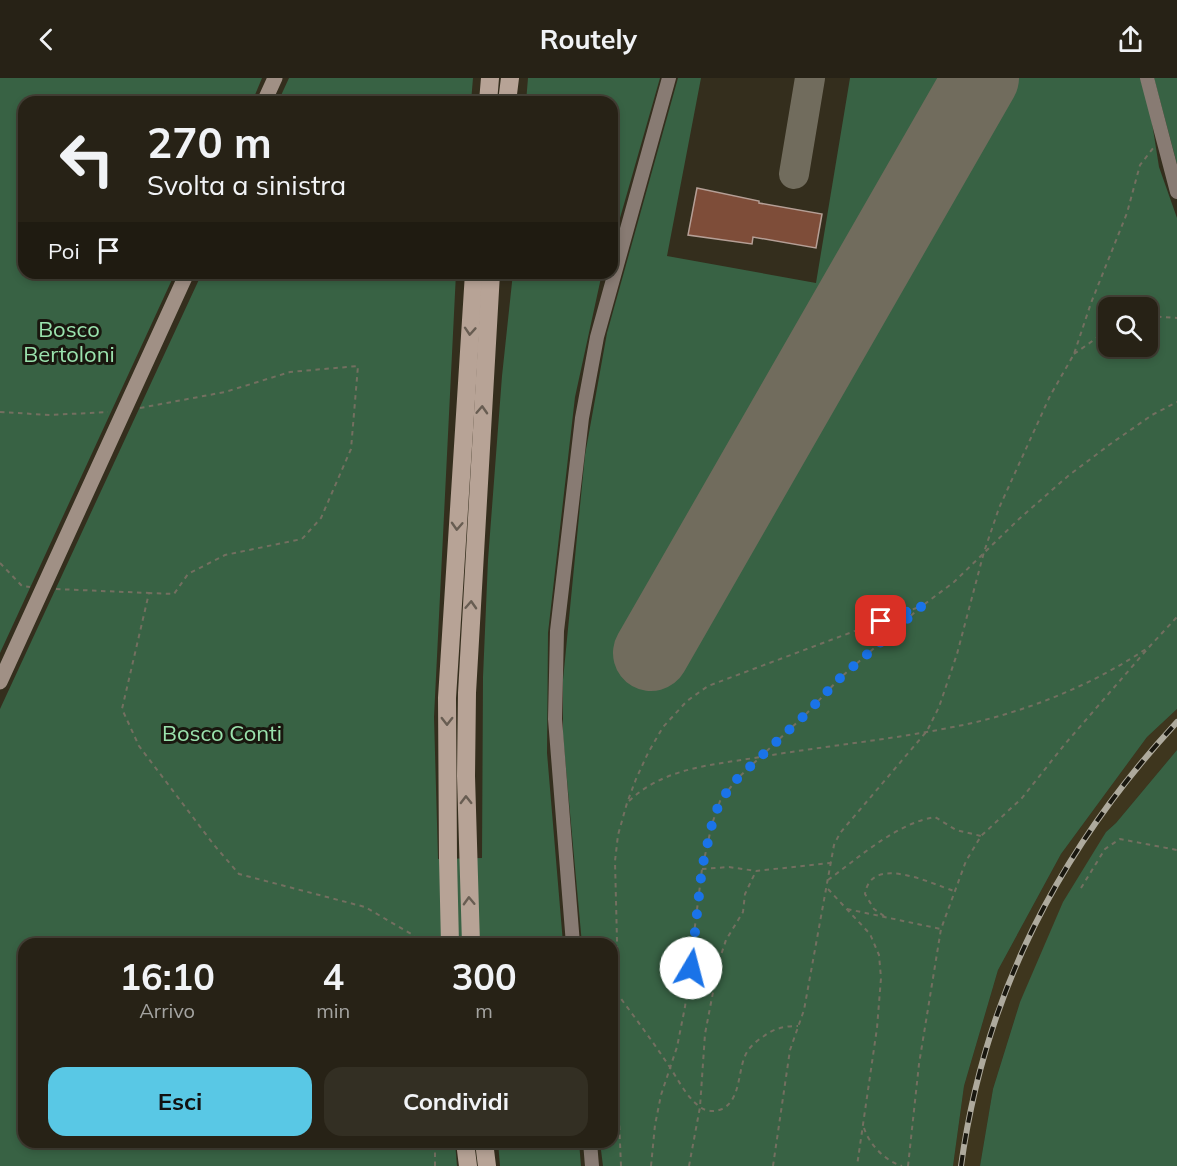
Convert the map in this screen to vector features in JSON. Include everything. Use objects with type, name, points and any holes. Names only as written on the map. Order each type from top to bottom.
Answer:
[{"type":"highway","points":[[488,96],[490,78]]},
{"type":"highway","points":[[508,96],[510,78]]},
{"type":"highway","points":[[450,938],[447,698],[474,279]]},
{"type":"highway","points":[[471,938],[467,858],[467,693],[490,279]]},
{"type":"highway","points":[[466,1148],[468,1166]]},
{"type":"highway","points":[[485,1148],[487,1166]]},
{"type":"main road","points":[[267,96],[275,78]]},
{"type":"main road","points":[[618,261],[669,78]]},
{"type":"main road","points":[[1147,78],[1177,192]]},
{"type":"main road","points":[[0,682],[184,279]]},
{"type":"main road","points":[[573,938],[555,720],[556,631],[582,418],[597,337],[613,279]]},
{"type":"main road","points":[[590,1148],[592,1166]]},
{"type":"path","points":[[773,1166],[790,1050],[804,1010],[830,863],[840,833],[927,732],[939,707],[957,654],[984,552],[999,508],[1050,396],[1074,354],[1091,303],[1124,224],[1140,165],[1162,137]]},
{"type":"path","points":[[1158,317],[1177,318]]},
{"type":"path","points":[[1074,354],[1098,337]]},
{"type":"path","points":[[0,412],[50,415],[124,411],[225,392],[290,372],[358,366],[351,449],[321,518],[302,540],[225,555],[189,574],[174,594],[22,586],[0,563]]},
{"type":"path","points":[[651,1166],[661,1095],[671,1068],[685,1008],[702,868],[720,801],[759,757],[807,713],[839,679],[922,606],[954,582],[1068,476],[1152,415],[1177,402]]},
{"type":"path","points":[[149,592],[122,709],[140,746],[214,844],[239,874],[365,907],[416,938]]},
{"type":"path","points":[[617,938],[615,861],[618,835],[627,803],[648,753],[663,727],[687,701],[708,686],[922,606]]},
{"type":"path","points":[[908,1166],[919,1064],[941,929],[966,861],[981,836],[1022,798],[1065,744],[1177,617]]},
{"type":"path","points":[[627,803],[643,787],[664,777],[690,769],[953,728],[1002,716],[1086,683],[1150,646]]},
{"type":"path","points":[[828,880],[870,849],[923,819],[935,817],[956,830],[981,836]]},
{"type":"path","points":[[1081,888],[1105,849],[1120,839],[1177,850]]},
{"type":"path","points":[[702,868],[729,867],[756,871],[830,863]]},
{"type":"path","points":[[689,1166],[700,1107],[705,1034],[719,961],[726,940],[743,912],[745,894],[756,871]]},
{"type":"path","points":[[884,916],[874,909],[865,894],[866,885],[873,877],[883,873],[900,873],[954,891]]},
{"type":"path","points":[[827,888],[870,934],[879,955],[881,978],[877,1028],[857,1166]]},
{"type":"path","points":[[847,909],[941,929]]},
{"type":"path","points":[[618,995],[685,1091],[700,1107],[712,1112],[721,1110],[730,1103],[736,1092],[747,1052],[755,1042],[769,1032],[787,1026],[798,1026]]},
{"type":"path","points":[[618,1096],[621,1166]]},
{"type":"path","points":[[863,1125],[867,1136],[882,1155],[902,1166]]},
{"type":"path","points":[[435,1148],[435,1166]]},
{"type":"shaded area","points":[[1177,709],[1177,750],[1106,832],[1020,1002],[993,1089],[980,1166],[953,1166],[964,1086],[998,970],[1061,854],[1147,737]]},
{"type":"green space","name":"Bosco Bertoloni","points":[[0,78],[262,78],[254,96],[18,96],[18,279],[172,279],[0,653]]},
{"type":"green space","points":[[289,78],[473,78],[472,96],[281,96]]},
{"type":"green space","points":[[528,78],[660,78],[618,225],[618,96],[526,96]]},
{"type":"green space","points":[[678,78],[701,78],[667,256],[816,283],[850,78],[1140,78],[1150,110],[1159,167],[1177,218],[1177,709],[1147,737],[1061,854],[998,970],[964,1086],[953,1166],[603,1166],[601,1148],[618,1148],[618,938],[581,938],[563,736],[563,680],[585,455],[607,333]]},
{"type":"green space","points":[[1154,78],[1177,78],[1177,164]]},
{"type":"green space","name":"Bosco Conti","points":[[199,279],[456,279],[434,717],[438,859],[482,858],[483,677],[488,560],[502,376],[512,279],[601,279],[575,397],[548,633],[547,753],[563,938],[18,938],[18,1148],[456,1148],[457,1166],[0,1166],[0,709]]},
{"type":"green space","points":[[1177,750],[1177,1166],[980,1166],[993,1089],[1020,1002],[1063,902],[1106,832]]},
{"type":"green space","points":[[498,1148],[580,1148],[581,1166],[500,1166]]},
{"type":"building","points":[[697,188],[759,201],[759,203],[822,214],[816,248],[753,237],[752,244],[688,235]]},
{"type":"taxiway","points":[[794,174],[810,78]]},
{"type":"runway","points":[[651,653],[981,78]]},
{"type":"railway","points":[[961,1166],[972,1103],[988,1042],[1009,983],[1034,927],[1063,873],[1097,821],[1135,771],[1177,722]]},
{"type":"route","points":[[691,968],[702,868],[720,801],[737,779],[807,713],[839,679],[922,606],[881,621]]}]
